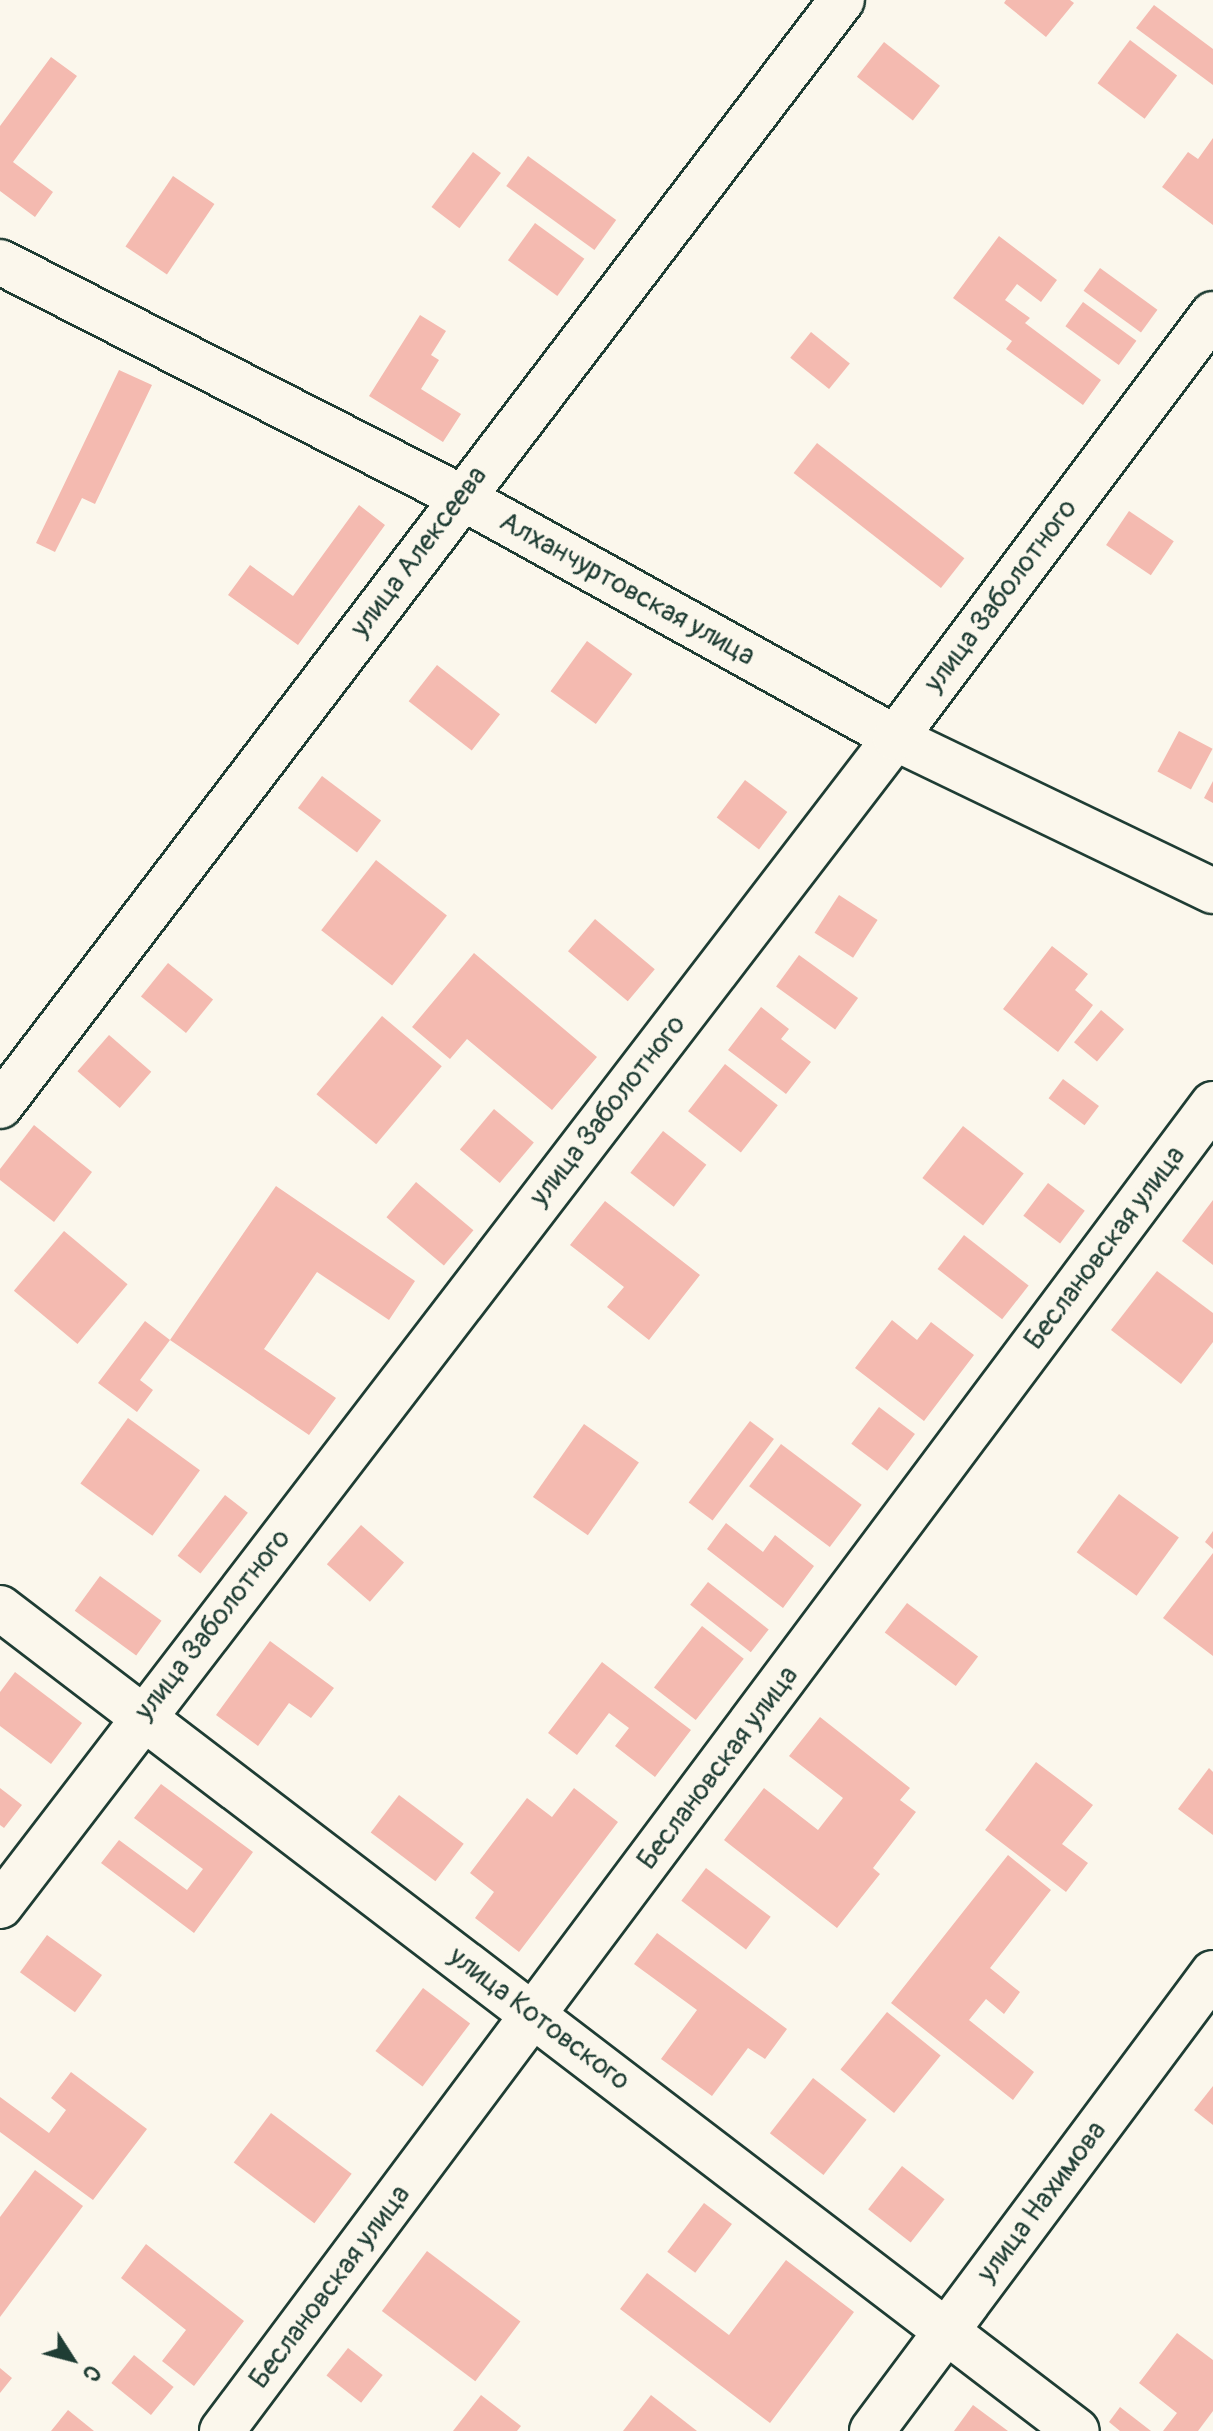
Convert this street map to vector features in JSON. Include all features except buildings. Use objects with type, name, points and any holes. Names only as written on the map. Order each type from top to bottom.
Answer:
[{"type":"street","name":"улица Алексеева","points":[[0,1106],[842,0]]},
{"type":"street","name":"Алханчуртовская улица","points":[[0,262],[461,497],[895,738],[1213,891]]},
{"type":"street","name":"улица Заболотного","points":[[0,1906],[895,738],[1213,314]]},
{"type":"street","name":"Беслановская улица","points":[[222,2431],[1213,1104]]},
{"type":"street","name":"улица Котовского","points":[[0,1608],[1077,2431]]},
{"type":"street","name":"улица Нахимова","points":[[872,2431],[1213,1973]]}]
